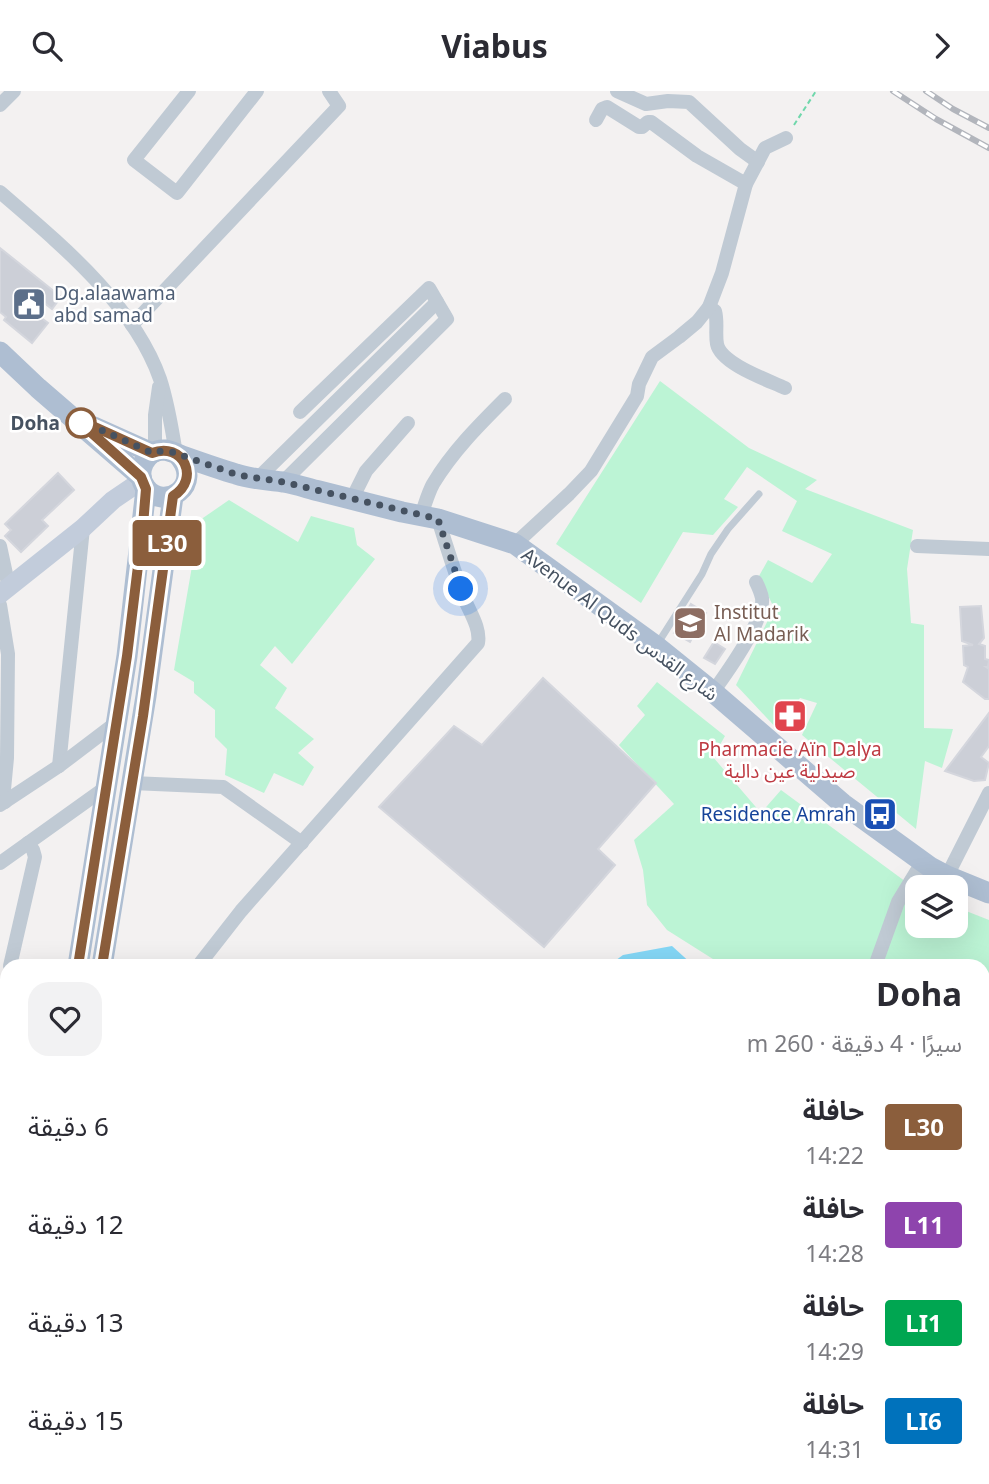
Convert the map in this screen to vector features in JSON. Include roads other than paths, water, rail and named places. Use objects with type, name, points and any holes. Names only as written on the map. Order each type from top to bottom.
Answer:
[{"type":"main road","name":"Avenue Al Quds شارع القدس","points":[[0,352],[143,482]]},
{"type":"main road","name":"Avenue Al Quds شارع القدس","points":[[75,418],[165,454],[248,477],[283,482],[429,517],[515,544],[656,646],[843,804],[945,875]]},
{"type":"main road","points":[[79,959],[117,722],[143,525],[141,467],[146,459],[165,454],[185,463],[187,473],[179,489],[103,959]]},
{"type":"main road","name":"Avenue Al Quds شارع القدس","points":[[179,489],[248,477]]},
{"type":"main road","points":[[143,482],[154,495],[163,497],[179,489]]},
{"type":"main road","name":"Avenue Al Quds شارع القدس","points":[[968,884],[989,893]]},
{"type":"street","points":[[0,105],[14,91]]},
{"type":"street","points":[[189,91],[134,160],[177,193],[257,91]]},
{"type":"street","points":[[132,325],[340,106],[329,91]]},
{"type":"street","points":[[617,91],[646,104],[668,101],[689,103],[758,162]]},
{"type":"street","points":[[596,120],[602,109],[607,107],[639,127],[651,122],[697,156],[746,184]]},
{"type":"street","points":[[515,544],[591,471],[637,396],[639,384],[652,357],[679,337],[709,307],[722,273],[746,184],[765,148],[786,138]]},
{"type":"street","points":[[0,192],[117,302],[132,325],[160,378],[171,423],[165,454]]},
{"type":"street","points":[[283,482],[447,319],[429,288],[300,412]]},
{"type":"street","points":[[248,477],[437,302]]},
{"type":"street","points":[[709,307],[715,311],[717,346],[725,358],[785,388]]},
{"type":"street","points":[[160,378],[155,415],[165,454]]},
{"type":"street","points":[[203,959],[241,911],[478,643],[476,627],[429,517],[432,486],[480,424],[505,399]]},
{"type":"street","points":[[352,499],[366,471],[408,423]]},
{"type":"street","points":[[3,596],[113,500],[143,482]]},
{"type":"street","points":[[59,766],[83,528]]},
{"type":"street","points":[[0,546],[8,655],[4,717],[7,758],[2,802]]},
{"type":"street","points":[[917,547],[989,549]]},
{"type":"street","points":[[713,692],[732,666],[761,612],[762,598],[756,582]]},
{"type":"street","points":[[2,802],[59,766],[117,722]]},
{"type":"street","points":[[132,783],[223,787],[302,843]]},
{"type":"street","points":[[0,863],[105,788]]},
{"type":"street","points":[[948,875],[989,793]]},
{"type":"street","points":[[12,959],[35,857],[27,843]]},
{"type":"street","points":[[878,959],[898,902],[923,861]]},
{"type":"lane","points":[[656,646],[728,529],[759,494]]},
{"type":"water","points":[[672,946],[686,959],[618,959],[623,955]]},
{"type":"railway","points":[[893,91],[936,119],[989,148]]},
{"type":"railway","points":[[926,91],[989,128]]},
{"type":"place","name":"Dg.alaawama abd samad","points":[[29,304]]},
{"type":"place","name":"Doha","points":[[81,423]]},
{"type":"place","name":"Institut Al Madarik","points":[[690,623]]},
{"type":"place","name":"Pharmacie Aïn Dalya صيدلية عين دالية","points":[[790,716]]},
{"type":"place","name":"Residence Amrah","points":[[880,814]]}]
